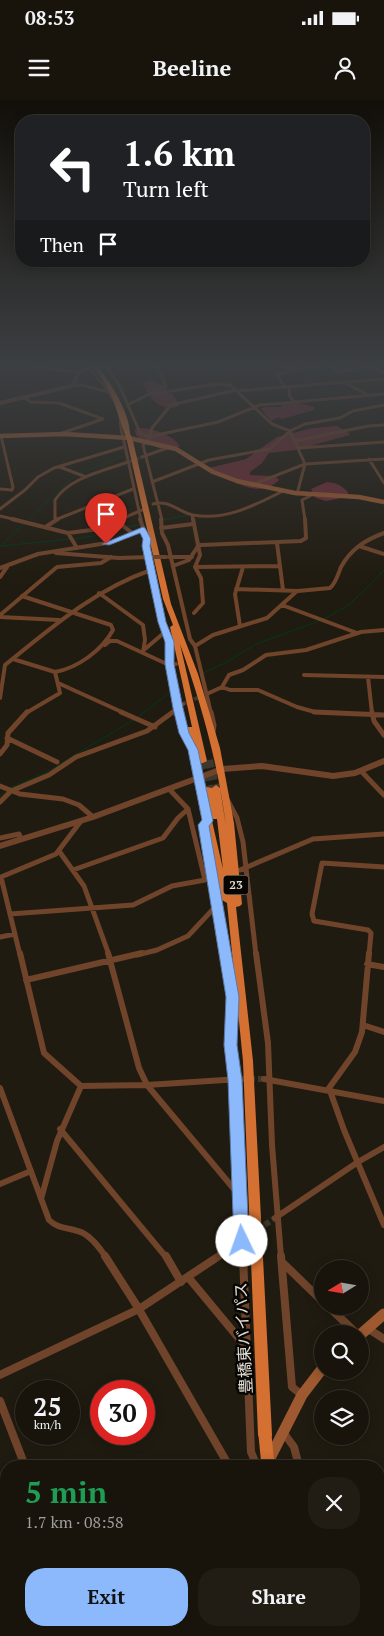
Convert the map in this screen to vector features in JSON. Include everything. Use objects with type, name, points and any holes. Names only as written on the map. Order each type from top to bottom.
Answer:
[{"type":"highway","points":[[127,438],[206,760],[176,642]]},
{"type":"highway","points":[[166,599],[191,659],[213,734],[227,799]]},
{"type":"highway","points":[[184,676],[182,682],[207,821]]},
{"type":"highway","name":"豊橋東バイパス","points":[[213,788],[229,907],[240,971],[248,1062],[267,1460]]},
{"type":"highway","name":"豊橋東バイパス","points":[[213,788],[227,861],[235,938]]},
{"type":"highway","name":"23","points":[[227,799],[232,830],[240,971]]},
{"type":"highway","name":"23","points":[[207,821],[229,907]]},
{"type":"main road","points":[[120,438],[149,438],[182,451],[213,472],[254,484],[310,496],[362,497],[384,502]]},
{"type":"main road","points":[[369,1326],[384,1314]]},
{"type":"main road","points":[[270,1460],[302,1395],[314,1380]]},
{"type":"street","points":[[127,438],[124,448],[143,530],[147,539],[146,546],[150,557],[151,570],[165,632],[170,642],[169,664],[178,708],[184,733],[193,750]]},
{"type":"street","points":[[149,438],[142,445],[144,456],[152,482],[168,557],[173,566],[186,613],[190,639],[195,646],[197,663],[214,725],[213,734]]},
{"type":"street","points":[[152,482],[200,463],[267,450],[283,438]]},
{"type":"street","points":[[293,438],[305,464],[296,494]]},
{"type":"street","points":[[295,441],[311,438]]},
{"type":"street","points":[[299,448],[384,442]]},
{"type":"street","points":[[144,456],[170,446]]},
{"type":"street","points":[[0,489],[13,490],[2,448]]},
{"type":"street","points":[[0,508],[19,495],[38,477],[60,466],[124,448]]},
{"type":"street","points":[[254,484],[305,464],[384,458]]},
{"type":"street","points":[[369,459],[382,475],[384,483]]},
{"type":"street","points":[[55,520],[54,504],[56,497],[75,482],[128,462]]},
{"type":"street","points":[[60,466],[87,478]]},
{"type":"street","points":[[47,526],[55,520],[133,489]]},
{"type":"street","points":[[155,503],[192,515],[238,513],[283,491]]},
{"type":"street","points":[[198,546],[215,543],[301,541],[306,538],[307,533],[301,502],[310,496]]},
{"type":"street","points":[[0,516],[68,532],[94,530],[140,511]]},
{"type":"street","points":[[192,515],[200,555],[195,567]]},
{"type":"street","points":[[117,522],[132,533]]},
{"type":"street","points":[[161,528],[193,524]]},
{"type":"street","points":[[0,568],[47,552],[113,542],[143,530]]},
{"type":"street","points":[[68,532],[77,548]]},
{"type":"street","points":[[236,589],[298,590],[332,587],[346,556],[359,546],[384,533]]},
{"type":"street","points":[[277,543],[283,590]]},
{"type":"street","points":[[173,566],[183,564],[192,557],[198,546]]},
{"type":"street","points":[[359,546],[384,554]]},
{"type":"street","points":[[47,552],[111,558],[192,557]]},
{"type":"street","points":[[0,616],[57,567],[101,563],[111,558]]},
{"type":"street","points":[[0,577],[7,566]]},
{"type":"street","points":[[240,626],[236,589],[243,566]]},
{"type":"street","points":[[195,567],[280,566]]},
{"type":"street","points":[[194,613],[203,603],[201,578],[195,567]]},
{"type":"street","points":[[0,698],[4,669],[59,620],[70,611],[126,578],[151,570]]},
{"type":"street","points":[[195,646],[213,635],[267,618],[298,590]]},
{"type":"street","points":[[99,593],[143,625],[145,634],[144,650]]},
{"type":"street","points":[[22,596],[113,627],[112,634],[100,647]]},
{"type":"street","points":[[282,605],[357,633]]},
{"type":"street","points":[[0,616],[59,620]]},
{"type":"street","points":[[209,692],[222,687],[229,675],[243,670],[266,655],[306,650],[357,633],[384,630]]},
{"type":"street","points":[[144,650],[165,632]]},
{"type":"street","points":[[13,659],[55,672],[70,668],[113,640],[144,650],[169,664],[176,664]]},
{"type":"street","points":[[0,754],[7,745],[7,738],[12,726],[30,710],[59,695],[61,691],[55,672]]},
{"type":"street","points":[[304,675],[384,677]]},
{"type":"street","points":[[368,677],[372,696],[371,715],[384,736]]},
{"type":"street","points":[[58,683],[155,727]]},
{"type":"street","points":[[222,687],[230,690],[261,690],[297,707],[315,712],[384,715]]},
{"type":"street","points":[[0,802],[9,790],[48,775],[76,757],[155,727],[183,704]]},
{"type":"street","points":[[7,738],[57,762]]},
{"type":"street","points":[[0,846],[93,817],[222,769],[254,765],[324,776],[361,771],[384,762]]},
{"type":"street","points":[[361,771],[384,795]]},
{"type":"street","points":[[0,786],[20,794],[63,799],[79,805],[93,817]]},
{"type":"street","points":[[10,914],[133,905],[172,886],[205,880],[194,824],[188,809],[169,789]]},
{"type":"street","points":[[227,799],[233,806],[236,815],[266,1025],[267,1079],[292,1387],[302,1395]]},
{"type":"street","points":[[73,870],[163,838],[178,818],[188,809]]},
{"type":"street","points":[[81,821],[59,851],[2,877],[44,1053],[81,1086],[148,1085],[237,1080]]},
{"type":"street","points":[[207,821],[203,825],[215,878],[217,905],[233,997],[231,1045],[237,1080],[240,1195],[245,1239],[246,1347],[251,1452],[254,1460]]},
{"type":"street","points":[[0,838],[18,834],[21,839]]},
{"type":"street","points":[[244,869],[314,839],[384,834]]},
{"type":"street","points":[[59,851],[84,886],[111,962],[139,1068],[148,1085],[240,1195]]},
{"type":"street","points":[[384,867],[322,863],[312,914],[313,919],[370,931],[359,1043],[329,1088],[329,1091],[358,1162],[381,1211],[384,1225]]},
{"type":"street","points":[[26,980],[157,950],[188,936],[217,905]]},
{"type":"street","points":[[0,937],[15,934]]},
{"type":"street","points":[[367,964],[384,967]]},
{"type":"street","points":[[362,1026],[384,1032]]},
{"type":"street","points":[[267,1079],[384,1101]]},
{"type":"street","points":[[41,1199],[52,1152],[60,1129],[81,1086]]},
{"type":"street","points":[[0,1088],[46,1215],[55,1226],[83,1234],[99,1247],[138,1309],[225,1460]]},
{"type":"street","points":[[60,1129],[165,1255],[181,1282]]},
{"type":"street","points":[[277,1216],[384,1146]]},
{"type":"street","points":[[0,1184],[31,1171]]},
{"type":"street","points":[[0,1375],[138,1309],[245,1239]]},
{"type":"street","points":[[283,1263],[314,1293]]},
{"type":"street","points":[[188,1277],[246,1347]]},
{"type":"street","points":[[339,1315],[352,1325]]},
{"type":"street","points":[[369,1334],[384,1338]]},
{"type":"street","points":[[0,1401],[23,1460]]},
{"type":"street","points":[[283,1432],[290,1438],[298,1460]]},
{"type":"shaded area","points":[[139,438],[170,438],[180,446],[163,449]]},
{"type":"shaded area","points":[[276,438],[340,438],[295,450],[269,453],[262,463],[250,472],[250,475],[275,476],[279,480],[271,486],[262,489],[244,486],[209,468],[246,459]]},
{"type":"shaded area","points":[[327,482],[343,488],[348,492],[347,497],[326,501],[316,498],[311,489]]},
{"type":"waterway","points":[[145,447],[151,445]]},
{"type":"waterway","points":[[80,473],[123,456]]},
{"type":"waterway","points":[[0,547],[76,474]]},
{"type":"waterway","points":[[164,520],[189,515]]},
{"type":"waterway","points":[[127,527],[139,525]]},
{"type":"waterway","points":[[74,539],[100,535],[123,528]]},
{"type":"waterway","points":[[2,546],[70,539]]},
{"type":"waterway","points":[[323,620],[350,604],[384,570]]},
{"type":"waterway","points":[[203,673],[225,663],[256,644],[319,621]]},
{"type":"waterway","points":[[138,717],[173,690]]},
{"type":"waterway","points":[[10,788],[45,773],[135,719]]},
{"type":"waterway","points":[[0,796],[6,790]]},
{"type":"tunnel","points":[[129,462],[142,457]]},
{"type":"tunnel","points":[[183,704],[209,693]]},
{"type":"tunnel","points":[[209,760],[216,788]]},
{"type":"tunnel","points":[[203,761],[209,789]]},
{"type":"tunnel","points":[[240,1079],[264,1079]]},
{"type":"tunnel","points":[[257,1230],[275,1218]]},
{"type":"route","points":[[106,544],[143,530],[147,539],[146,546],[162,622],[170,642],[169,664],[178,708],[184,733],[193,750],[207,821],[203,825],[233,997],[231,1045],[235,1080],[242,1241]]}]
